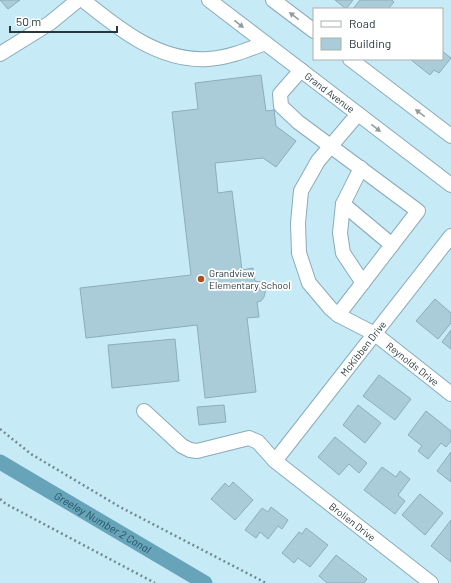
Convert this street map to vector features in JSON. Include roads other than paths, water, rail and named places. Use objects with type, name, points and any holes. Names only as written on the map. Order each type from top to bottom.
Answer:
[{"type":"street","points":[[0,54],[50,23],[78,0]]},
{"type":"street","points":[[83,0],[115,26],[149,47],[180,57],[208,59],[240,53],[265,43]]},
{"type":"street","name":"Grand Avenue","points":[[208,0],[451,186]]},
{"type":"street","points":[[273,0],[313,30]]},
{"type":"street","points":[[351,60],[451,136]]},
{"type":"street","points":[[301,70],[280,94],[281,106],[298,122],[418,211],[338,315]]},
{"type":"street","name":"Reynolds Drive","points":[[358,114],[318,161],[301,190],[298,224],[299,253],[309,282],[331,309],[338,315],[375,334],[451,394]]},
{"type":"street","points":[[361,168],[343,204],[340,233],[343,253],[363,282]]},
{"type":"street","points":[[343,204],[392,245]]},
{"type":"street","name":"McKibben Drive","points":[[275,461],[451,236]]},
{"type":"street","name":"Brolien Drive","points":[[144,411],[182,446],[190,450],[197,451],[248,438],[258,442],[275,461],[431,583]]},
{"type":"waterway","name":"Greeley Number 2 Canal","points":[[0,462],[205,583]]},
{"type":"place","name":"Grandview Elementary School","points":[[201,279]]}]
